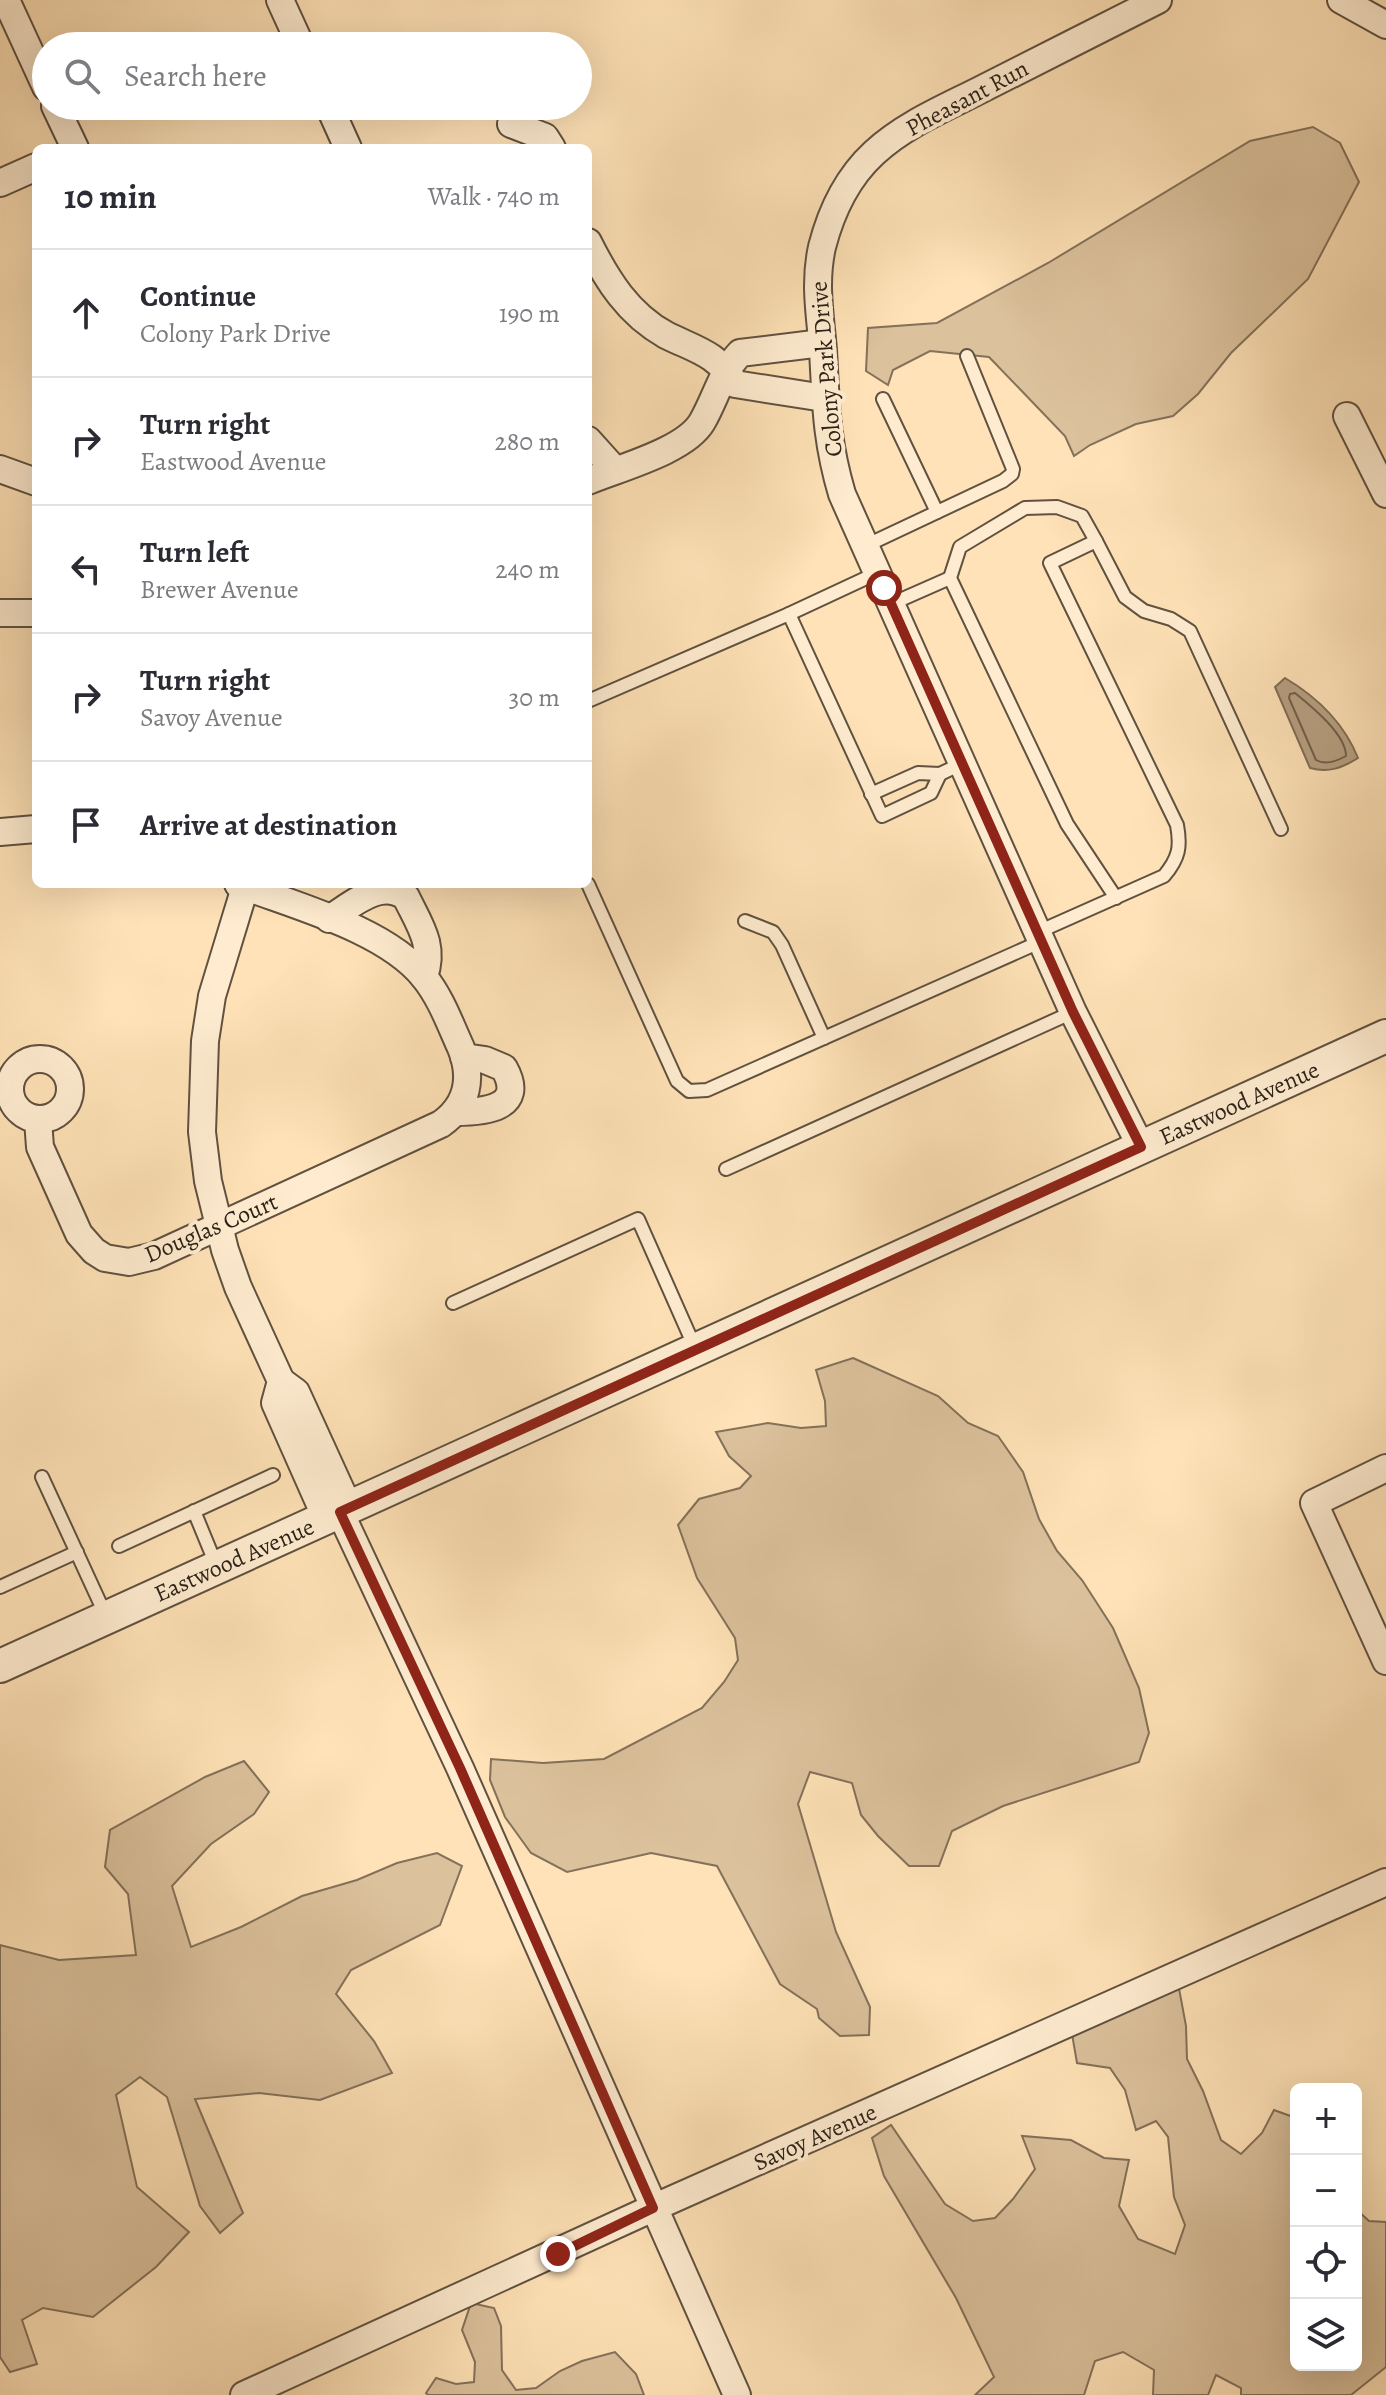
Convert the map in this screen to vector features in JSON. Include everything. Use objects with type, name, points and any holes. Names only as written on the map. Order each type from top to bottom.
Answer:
[{"type":"street","points":[[6,0],[32,57]]},
{"type":"street","points":[[280,0],[295,32]]},
{"type":"street","name":"Pheasant Run","points":[[823,244],[849,183],[867,160],[889,141],[923,119],[1158,0]]},
{"type":"street","points":[[1341,0],[1386,25]]},
{"type":"street","points":[[62,120],[73,144]]},
{"type":"street","points":[[335,120],[346,144]]},
{"type":"street","points":[[511,124],[545,137],[549,144]]},
{"type":"street","points":[[0,183],[32,169]]},
{"type":"street","name":"Colony Park Drive","points":[[823,244],[816,290],[824,398],[832,461],[842,494],[891,604],[952,768],[1040,936],[1073,1012],[1141,1147]]},
{"type":"street","points":[[592,250],[605,277],[632,311],[665,334],[705,351],[726,368],[735,384],[824,398]]},
{"type":"street","points":[[592,479],[682,442],[700,425],[726,368],[740,353],[822,343]]},
{"type":"street","points":[[1347,416],[1386,494]]},
{"type":"street","points":[[592,444],[615,470]]},
{"type":"street","points":[[0,469],[32,481]]},
{"type":"street","points":[[0,613],[32,613]]},
{"type":"street","points":[[0,832],[32,829]]},
{"type":"street","points":[[242,888],[212,996],[202,1071],[202,1132],[208,1181],[238,1287],[281,1381],[275,1403],[338,1512],[460,1768],[737,2395]]},
{"type":"street","points":[[251,888],[384,942],[407,958],[424,977],[445,1011],[464,1057],[468,1087],[455,1112]]},
{"type":"street","points":[[329,919],[374,892],[383,889],[400,893],[406,897],[428,943],[430,953],[424,977]]},
{"type":"street","name":"Eastwood Avenue","points":[[0,1666],[1386,1036]]},
{"type":"street","points":[[455,1112],[493,1109],[506,1101],[509,1094],[510,1085],[504,1068],[485,1060],[464,1057]]},
{"type":"street","name":"Douglas Court","points":[[38,1120],[40,1147],[79,1234],[94,1251],[116,1261],[142,1260],[219,1227],[441,1124],[455,1112]]},
{"type":"street","points":[[1386,1468],[1314,1503],[1386,1661]]},
{"type":"street","name":"Savoy Avenue","points":[[244,2395],[653,2208],[1386,1882]]},
{"type":"lane","points":[[865,546],[1012,474],[1013,469],[967,356]]},
{"type":"lane","points":[[883,399],[937,512]]},
{"type":"lane","points":[[1116,898],[1067,824],[950,578],[960,547],[1025,508],[1057,507],[1082,516],[1125,597],[1144,611],[1171,619],[1190,631],[1281,829]]},
{"type":"lane","points":[[590,888],[677,1081],[689,1091],[707,1090],[824,1038],[1164,876],[1177,861],[1181,844],[1177,825],[1050,563],[1096,541]]},
{"type":"lane","points":[[592,699],[877,573]]},
{"type":"lane","points":[[891,604],[950,578]]},
{"type":"lane","points":[[789,614],[882,816],[931,793],[952,768]]},
{"type":"lane","points":[[871,794],[918,773],[952,768]]},
{"type":"lane","points":[[745,921],[773,932],[782,945],[824,1038]]},
{"type":"lane","points":[[726,1169],[1073,1012]]},
{"type":"lane","points":[[453,1303],[638,1219],[696,1350]]},
{"type":"lane","points":[[119,1546],[273,1475]]},
{"type":"lane","points":[[42,1477],[107,1618]]},
{"type":"lane","points":[[194,1511],[217,1567]]},
{"type":"lane","points":[[0,1587],[77,1552]]},
{"type":"shaded area","points":[[1313,127],[1340,143],[1359,182],[1308,279],[1231,353],[1198,394],[1173,416],[1136,424],[1090,445],[1074,456],[1065,436],[989,357],[930,351],[893,370],[888,385],[866,371],[868,328],[937,323],[1048,263],[1250,141]]},
{"type":"shaded area","points":[[853,1358],[938,1396],[968,1423],[998,1436],[1023,1472],[1039,1519],[1057,1551],[1082,1580],[1113,1628],[1139,1688],[1149,1733],[1139,1762],[1003,1806],[952,1831],[939,1866],[909,1866],[861,1815],[852,1783],[810,1772],[798,1804],[836,1932],[870,2007],[869,2035],[840,2036],[819,2018],[817,2009],[780,1984],[717,1866],[651,1853],[567,1872],[531,1853],[505,1817],[490,1780],[491,1759],[543,1763],[604,1759],[702,1708],[738,1660],[735,1638],[697,1578],[678,1525],[699,1499],[740,1488],[751,1476],[729,1456],[716,1432],[768,1423],[801,1428],[826,1426],[825,1401],[816,1370]]},
{"type":"shaded area","points":[[244,1761],[269,1792],[254,1814],[211,1844],[172,1886],[191,1947],[241,1927],[302,1896],[357,1880],[397,1863],[437,1853],[462,1866],[440,1925],[351,1970],[336,1994],[374,2041],[392,2073],[320,2100],[259,2093],[195,2099],[243,2213],[220,2233],[200,2206],[167,2097],[140,2077],[116,2095],[137,2187],[189,2232],[156,2267],[93,2317],[43,2308],[22,2320],[37,2364],[10,2372],[0,2357],[0,1945],[59,1960],[136,1955],[128,1894],[105,1867],[110,1830],[205,1777]]},
{"type":"shaded area","points":[[1178,1983],[1186,2026],[1187,2059],[1221,2140],[1241,2154],[1262,2133],[1274,2110],[1290,2116],[1290,2371],[1362,2371],[1362,2215],[1369,2221],[1386,2222],[1386,2367],[1351,2395],[1241,2395],[1241,2388],[1216,2375],[1208,2395],[1153,2395],[1154,2370],[1123,2352],[1095,2361],[1084,2395],[975,2395],[994,2377],[956,2298],[884,2176],[872,2138],[891,2125],[945,2204],[973,2221],[995,2218],[1035,2169],[1022,2136],[1071,2140],[1104,2158],[1129,2160],[1119,2206],[1138,2239],[1175,2254],[1185,2225],[1174,2197],[1168,2137],[1156,2121],[1136,2130],[1125,2090],[1110,2068],[1077,2063],[1072,2034]]},
{"type":"shaded area","points":[[471,2303],[494,2308],[501,2326],[502,2370],[516,2390],[536,2388],[560,2371],[615,2352],[636,2374],[644,2395],[428,2395],[426,2393],[436,2378],[456,2384],[474,2382],[475,2362],[462,2330]]},
{"type":"water","points":[[1285,678],[1328,712],[1345,733],[1358,758],[1335,769],[1310,768],[1275,687]]},
{"type":"route","points":[[558,2254],[653,2208],[460,1768],[340,1512],[1141,1147],[1073,1012],[884,588]]}]
